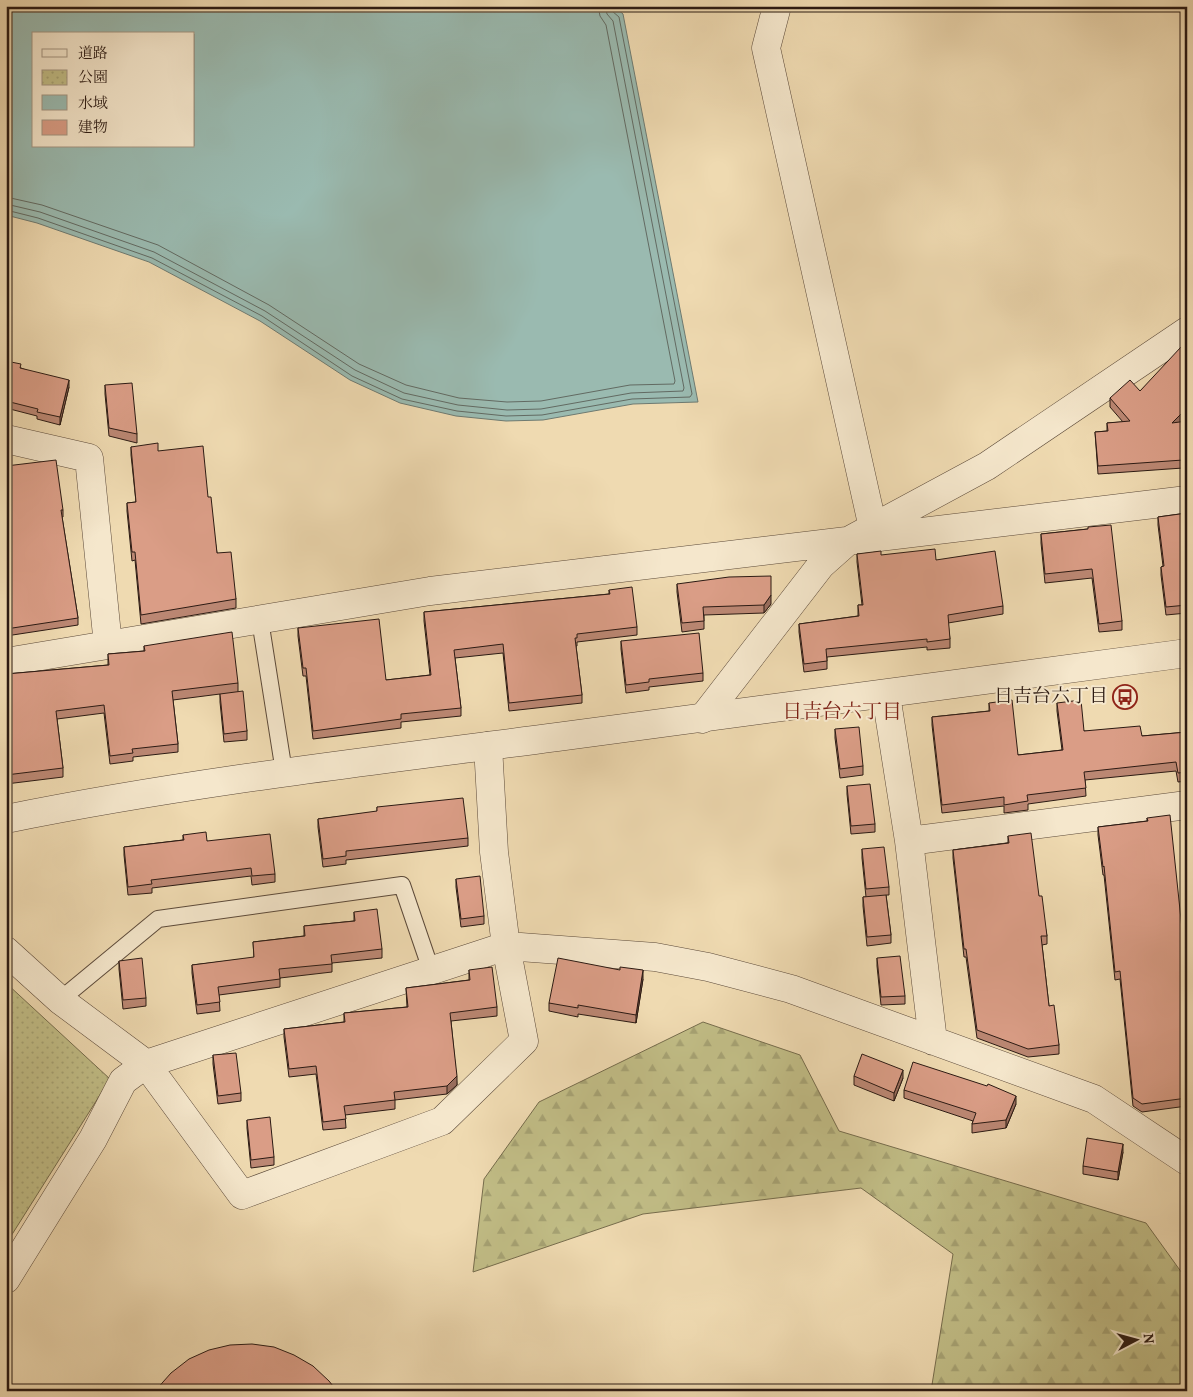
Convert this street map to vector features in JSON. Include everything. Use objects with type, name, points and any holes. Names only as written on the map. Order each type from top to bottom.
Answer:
[{"type":"street","points":[[777,6],[766,48],[873,528]]},
{"type":"street","points":[[702,719],[821,566],[848,541],[987,466],[1187,330]]},
{"type":"street","points":[[6,439],[89,458],[108,645]]},
{"type":"street","points":[[6,662],[430,592],[1187,500]]},
{"type":"street","points":[[6,819],[89,802],[284,772],[886,695],[1187,653]]},
{"type":"street","points":[[886,695],[909,841],[933,1040]]},
{"type":"street","points":[[6,951],[60,1000],[146,1064],[242,1195],[442,1121],[524,1041],[506,946],[494,852],[488,746]]},
{"type":"street","points":[[909,841],[1187,805]]},
{"type":"street","points":[[6,1279],[93,1139],[123,1081],[146,1064],[506,946],[655,957],[708,966],[790,989],[1094,1098],[1187,1161]]},
{"type":"lane","points":[[260,620],[284,772]]},
{"type":"lane","points":[[60,1000],[158,919],[402,885],[431,970]]},
{"type":"green space","points":[[6,983],[110,1079],[6,1244]]},
{"type":"green space","points":[[703,1022],[800,1055],[839,1131],[1146,1223],[1187,1280],[1187,1391],[931,1391],[953,1254],[861,1188],[643,1214],[473,1272],[484,1179],[539,1102]]},
{"type":"water","points":[[6,6],[614,6],[623,14],[698,402],[633,404],[543,420],[506,421],[456,416],[400,403],[350,380],[260,321],[149,262],[37,223],[6,215]]},
{"type":"building","points":[[1181,347],[1185,351],[1187,349],[1187,408],[1172,423],[1187,421],[1187,476],[1183,460],[1098,466],[1095,432],[1108,431],[1107,423],[1130,421],[1110,398],[1130,380],[1140,391]]},
{"type":"building","points":[[6,361],[21,364],[20,368],[69,380],[60,417],[37,412],[38,409],[6,401]]},
{"type":"building","points":[[132,383],[137,434],[109,428],[105,385]]},
{"type":"building","points":[[158,443],[158,451],[203,446],[208,497],[211,497],[217,553],[231,552],[236,599],[141,615],[135,552],[132,552],[127,503],[136,502],[131,447]]},
{"type":"building","points":[[56,460],[63,510],[61,510],[78,618],[6,629],[6,466]]},
{"type":"building","points":[[1187,513],[1187,605],[1166,607],[1161,567],[1164,566],[1158,517]]},
{"type":"building","points":[[1111,525],[1122,621],[1099,624],[1092,569],[1045,574],[1041,534]]},
{"type":"building","points":[[935,549],[936,560],[995,551],[1003,606],[948,615],[950,639],[927,642],[927,639],[826,649],[827,661],[804,664],[799,624],[859,616],[858,605],[863,605],[857,554],[881,551],[881,555]]},
{"type":"building","points":[[771,576],[771,595],[764,605],[703,607],[704,621],[682,623],[677,584],[729,577]]},
{"type":"building","points":[[632,587],[637,627],[577,634],[577,638],[575,638],[582,695],[509,703],[503,644],[454,650],[461,708],[401,714],[401,719],[313,731],[306,668],[303,668],[298,628],[379,619],[386,680],[431,675],[424,612],[610,594],[609,590]]},
{"type":"building","points":[[232,632],[238,683],[172,691],[178,744],[132,749],[133,753],[110,756],[104,705],[56,711],[63,768],[6,775],[6,674],[109,665],[108,654],[145,651],[144,646]]},
{"type":"building","points":[[699,633],[703,673],[649,679],[649,682],[626,685],[621,641]]},
{"type":"building","points":[[243,691],[247,731],[224,734],[220,694]]},
{"type":"building","points":[[1012,700],[1018,755],[1063,750],[1057,703],[1081,700],[1084,731],[1140,726],[1142,736],[1187,732],[1187,772],[1178,773],[1176,762],[1084,772],[1086,788],[1027,795],[1028,801],[1004,805],[1004,797],[942,805],[932,717],[990,711],[989,703]]},
{"type":"building","points":[[859,727],[863,766],[840,769],[835,729]]},
{"type":"building","points":[[870,784],[875,824],[851,826],[847,786]]},
{"type":"building","points":[[463,798],[468,838],[346,851],[346,856],[323,859],[318,819],[377,811],[377,807]]},
{"type":"building","points":[[1170,815],[1182,929],[1187,929],[1187,1098],[1142,1104],[1133,1098],[1120,971],[1115,972],[1098,827],[1148,821],[1147,818]]},
{"type":"building","points":[[206,832],[207,841],[270,834],[275,874],[252,876],[251,868],[151,880],[152,884],[128,887],[124,847],[184,840],[183,835]]},
{"type":"building","points":[[1031,833],[1039,896],[1042,896],[1047,936],[1041,936],[1049,1006],[1054,1005],[1059,1045],[1028,1049],[977,1030],[966,949],[964,949],[953,850],[1009,843],[1008,836]]},
{"type":"building","points":[[884,847],[889,887],[866,889],[862,849]]},
{"type":"building","points":[[480,876],[484,916],[461,919],[456,879]]},
{"type":"building","points":[[886,895],[891,935],[867,937],[863,897]]},
{"type":"building","points":[[377,909],[382,949],[331,955],[332,964],[279,969],[280,979],[218,987],[220,1002],[197,1005],[192,965],[254,957],[253,942],[305,936],[304,926],[355,921],[354,912]]},
{"type":"building","points":[[900,956],[905,996],[881,997],[877,958]]},
{"type":"building","points":[[142,958],[146,998],[123,1000],[119,961]]},
{"type":"building","points":[[558,958],[620,970],[620,967],[643,970],[636,1015],[578,1005],[578,1008],[549,1003]]},
{"type":"building","points":[[492,967],[497,1007],[450,1013],[457,1076],[447,1086],[394,1092],[395,1100],[344,1106],[346,1119],[323,1122],[316,1066],[289,1069],[284,1029],[345,1022],[344,1013],[408,1007],[406,988],[470,980],[469,970]]},
{"type":"building","points":[[236,1053],[241,1093],[218,1096],[213,1055]]},
{"type":"building","points":[[862,1054],[903,1070],[894,1093],[854,1076]]},
{"type":"building","points":[[913,1062],[987,1086],[988,1084],[1016,1096],[1006,1120],[972,1124],[976,1113],[904,1090]]},
{"type":"building","points":[[270,1117],[274,1157],[251,1160],[247,1120]]},
{"type":"building","points":[[1087,1138],[1123,1144],[1118,1172],[1083,1166]]},
{"type":"building","points":[[252,1344],[274,1347],[294,1355],[313,1366],[337,1391],[155,1391],[171,1373],[189,1359],[209,1350],[230,1345]]},
{"type":"place","name":"日吉台六丁目","points":[[1125,697]]},
{"type":"district","name":"日吉台六丁目","points":[[842,713]]}]
